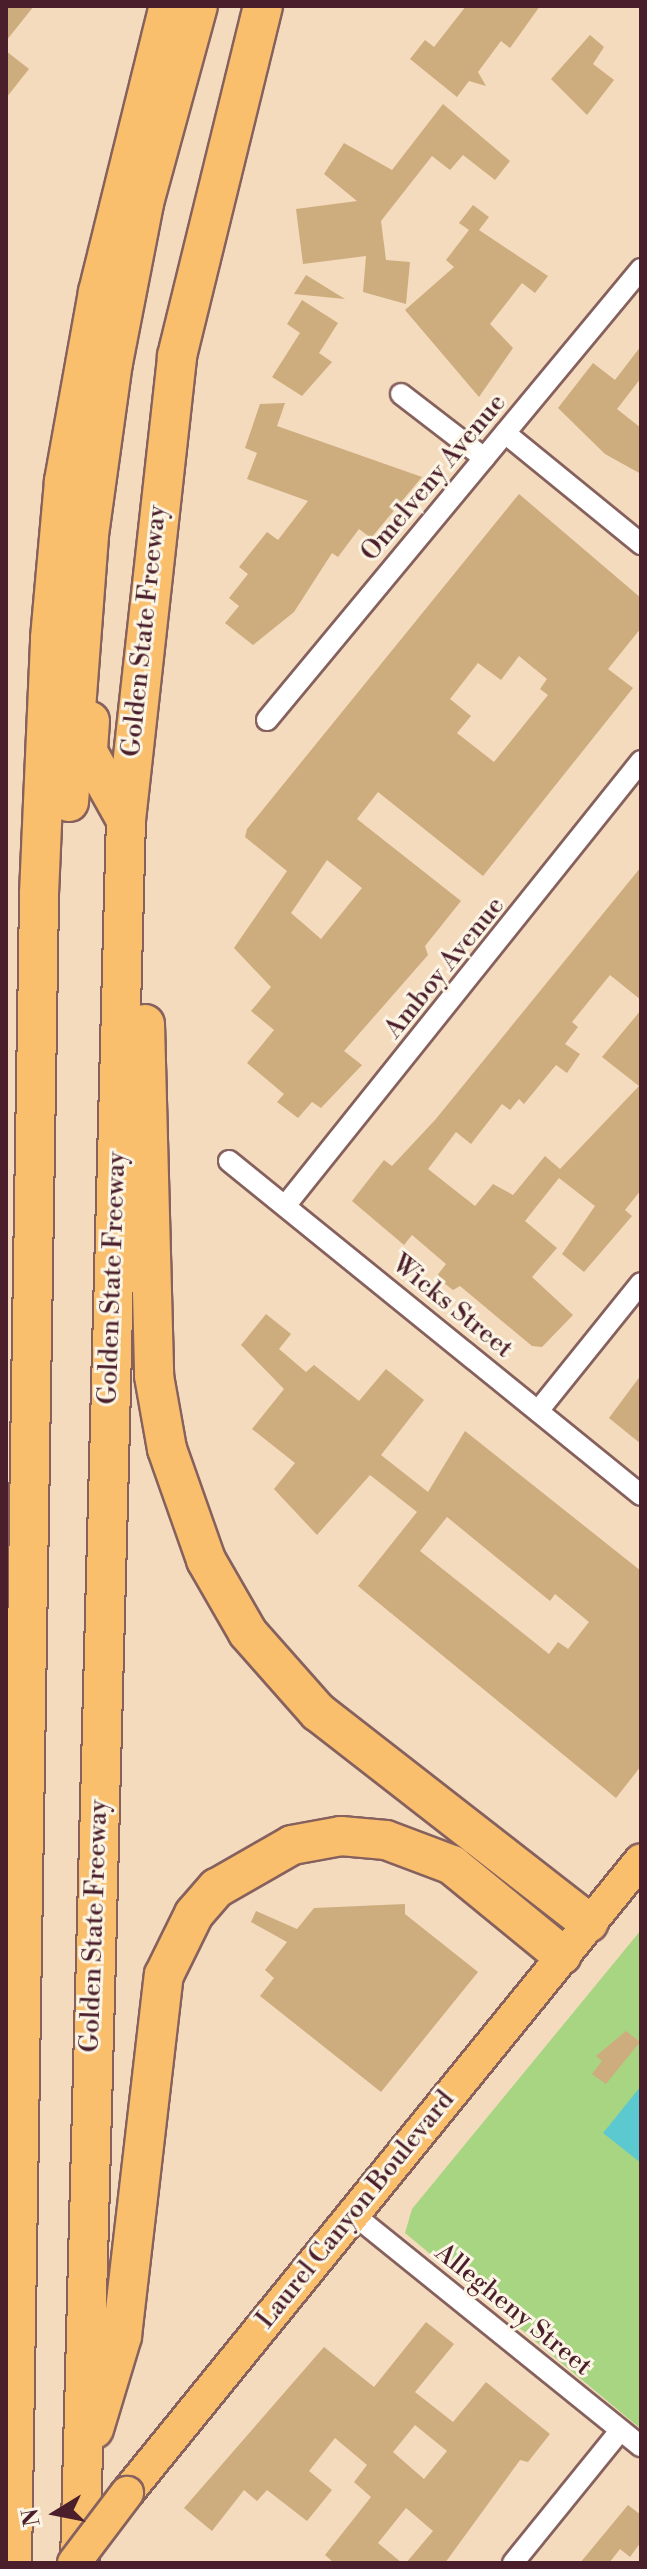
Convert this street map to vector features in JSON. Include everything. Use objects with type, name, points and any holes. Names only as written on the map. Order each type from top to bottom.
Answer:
[{"type":"highway","points":[[12,2563],[39,894],[64,481],[126,161],[169,6]]},
{"type":"highway","points":[[39,894],[68,831],[89,535],[113,363],[144,203],[198,6]]},
{"type":"highway","points":[[126,820],[88,752],[100,590],[141,302],[213,6]]},
{"type":"highway","name":"Golden State Freeway","points":[[77,2563],[126,820],[177,356],[263,6]]},
{"type":"highway","points":[[123,919],[145,984],[154,1376],[170,1462],[206,1560],[248,1633],[318,1712],[589,1923]]},
{"type":"highway","points":[[6,1373],[32,1308]]},
{"type":"highway","points":[[79,2477],[122,2336],[164,1975],[194,1914],[217,1888],[292,1845],[341,1836],[386,1840],[452,1865],[562,1955]]},
{"type":"main road","name":"Laurel Canyon Boulevard","points":[[77,2563],[127,2493],[641,1860]]},
{"type":"street","name":"Omelveny Avenue","points":[[267,720],[641,269]]},
{"type":"street","points":[[401,394],[484,458]]},
{"type":"street","points":[[505,433],[641,544]]},
{"type":"street","name":"Amboy Avenue","points":[[285,1206],[641,761]]},
{"type":"street","name":"Wicks Street","points":[[229,1161],[641,1495]]},
{"type":"street","points":[[538,1411],[641,1283]]},
{"type":"street","name":"Allegheny Street","points":[[353,2214],[641,2446]]},
{"type":"street","points":[[513,2563],[620,2431]]},
{"type":"green space","points":[[641,1930],[641,2429],[405,2233],[412,2209]]},
{"type":"water","points":[[641,2086],[641,2163],[603,2133]]},
{"type":"building","points":[[6,6],[34,6],[6,41]]},
{"type":"building","points":[[466,6],[540,6],[510,48],[501,41],[478,72],[486,86],[469,81],[457,97],[410,59],[425,40],[434,47]]},
{"type":"building","points":[[590,35],[604,47],[593,64],[614,80],[587,115],[551,79]]},
{"type":"building","points":[[6,51],[29,69],[6,98]]},
{"type":"building","points":[[443,104],[510,161],[495,180],[463,155],[450,170],[432,156],[381,221],[386,260],[410,262],[406,304],[363,292],[366,256],[303,264],[296,209],[357,201],[324,174],[344,143],[392,170]]},
{"type":"building","points":[[473,205],[489,217],[479,230],[548,276],[535,293],[522,283],[490,324],[513,348],[479,397],[405,310],[454,267],[446,260],[469,230],[459,223]]},
{"type":"building","points":[[306,275],[345,299],[294,294]]},
{"type":"building","points":[[302,300],[338,323],[319,353],[332,362],[302,396],[272,377],[300,333],[287,324]]},
{"type":"building","points":[[641,346],[641,378],[617,409],[641,428],[641,474],[605,454],[558,408],[593,363],[615,380]]},
{"type":"building","points":[[285,403],[277,426],[422,477],[371,538],[359,529],[338,557],[332,553],[294,612],[253,645],[225,623],[239,606],[229,598],[248,574],[239,567],[267,532],[278,540],[308,501],[247,479],[257,453],[245,448],[260,404]]},
{"type":"building","points":[[519,494],[641,598],[641,628],[608,669],[633,688],[483,876],[378,792],[357,819],[461,901],[425,946],[428,955],[344,1051],[362,1065],[321,1108],[312,1102],[298,1118],[277,1102],[284,1094],[247,1063],[274,1030],[251,1011],[271,987],[234,948],[287,871],[245,837],[247,829]],"holes":[[[519,656],[547,679],[540,689],[548,695],[494,762],[457,733],[471,716],[450,699],[478,663],[501,680]],[[327,860],[362,888],[321,939],[291,913]]]},
{"type":"building","points":[[641,867],[641,1000],[610,975],[572,1022],[578,1027],[565,1044],[580,1054],[567,1073],[556,1065],[524,1104],[519,1099],[510,1110],[502,1104],[471,1144],[456,1132],[428,1169],[475,1206],[493,1184],[513,1195],[545,1156],[560,1169],[639,1086],[602,1057],[641,1010],[641,1190],[625,1210],[632,1216],[584,1272],[562,1254],[595,1206],[559,1178],[525,1221],[557,1248],[532,1277],[573,1315],[542,1347],[532,1346],[460,1286],[453,1290],[436,1277],[446,1264],[412,1235],[404,1245],[352,1201],[384,1160],[392,1166],[435,1120]]},
{"type":"building","points":[[266,1314],[291,1334],[279,1349],[306,1372],[314,1365],[359,1401],[386,1369],[424,1400],[381,1455],[428,1492],[465,1431],[641,1571],[641,1766],[616,1798],[358,1586],[417,1512],[370,1475],[317,1535],[274,1489],[295,1463],[252,1429],[284,1389],[241,1345]],"holes":[[[447,1517],[550,1601],[555,1594],[589,1622],[568,1649],[558,1642],[549,1654],[420,1551]]]},
{"type":"building","points":[[641,1375],[641,1444],[609,1418]]},
{"type":"building","points":[[405,1904],[405,1914],[478,1972],[381,2092],[260,1996],[274,1978],[265,1970],[287,1942],[251,1922],[256,1911],[297,1929],[314,1908]]},
{"type":"building","points":[[626,2031],[640,2042],[606,2084],[592,2074],[602,2061],[596,2056]]},
{"type":"building","points":[[426,2322],[454,2344],[415,2392],[453,2422],[486,2382],[550,2434],[528,2462],[520,2460],[445,2563],[406,2563],[433,2531],[406,2508],[378,2543],[402,2563],[334,2563],[325,2555],[371,2497],[354,2482],[367,2465],[335,2438],[309,2471],[332,2490],[307,2521],[267,2490],[257,2501],[244,2490],[212,2531],[184,2508],[324,2347],[374,2387]],"holes":[[[415,2425],[447,2451],[424,2479],[393,2452]]]},
{"type":"building","points":[[628,2505],[641,2515],[641,2542],[630,2557],[620,2549],[609,2563],[580,2563]]}]
